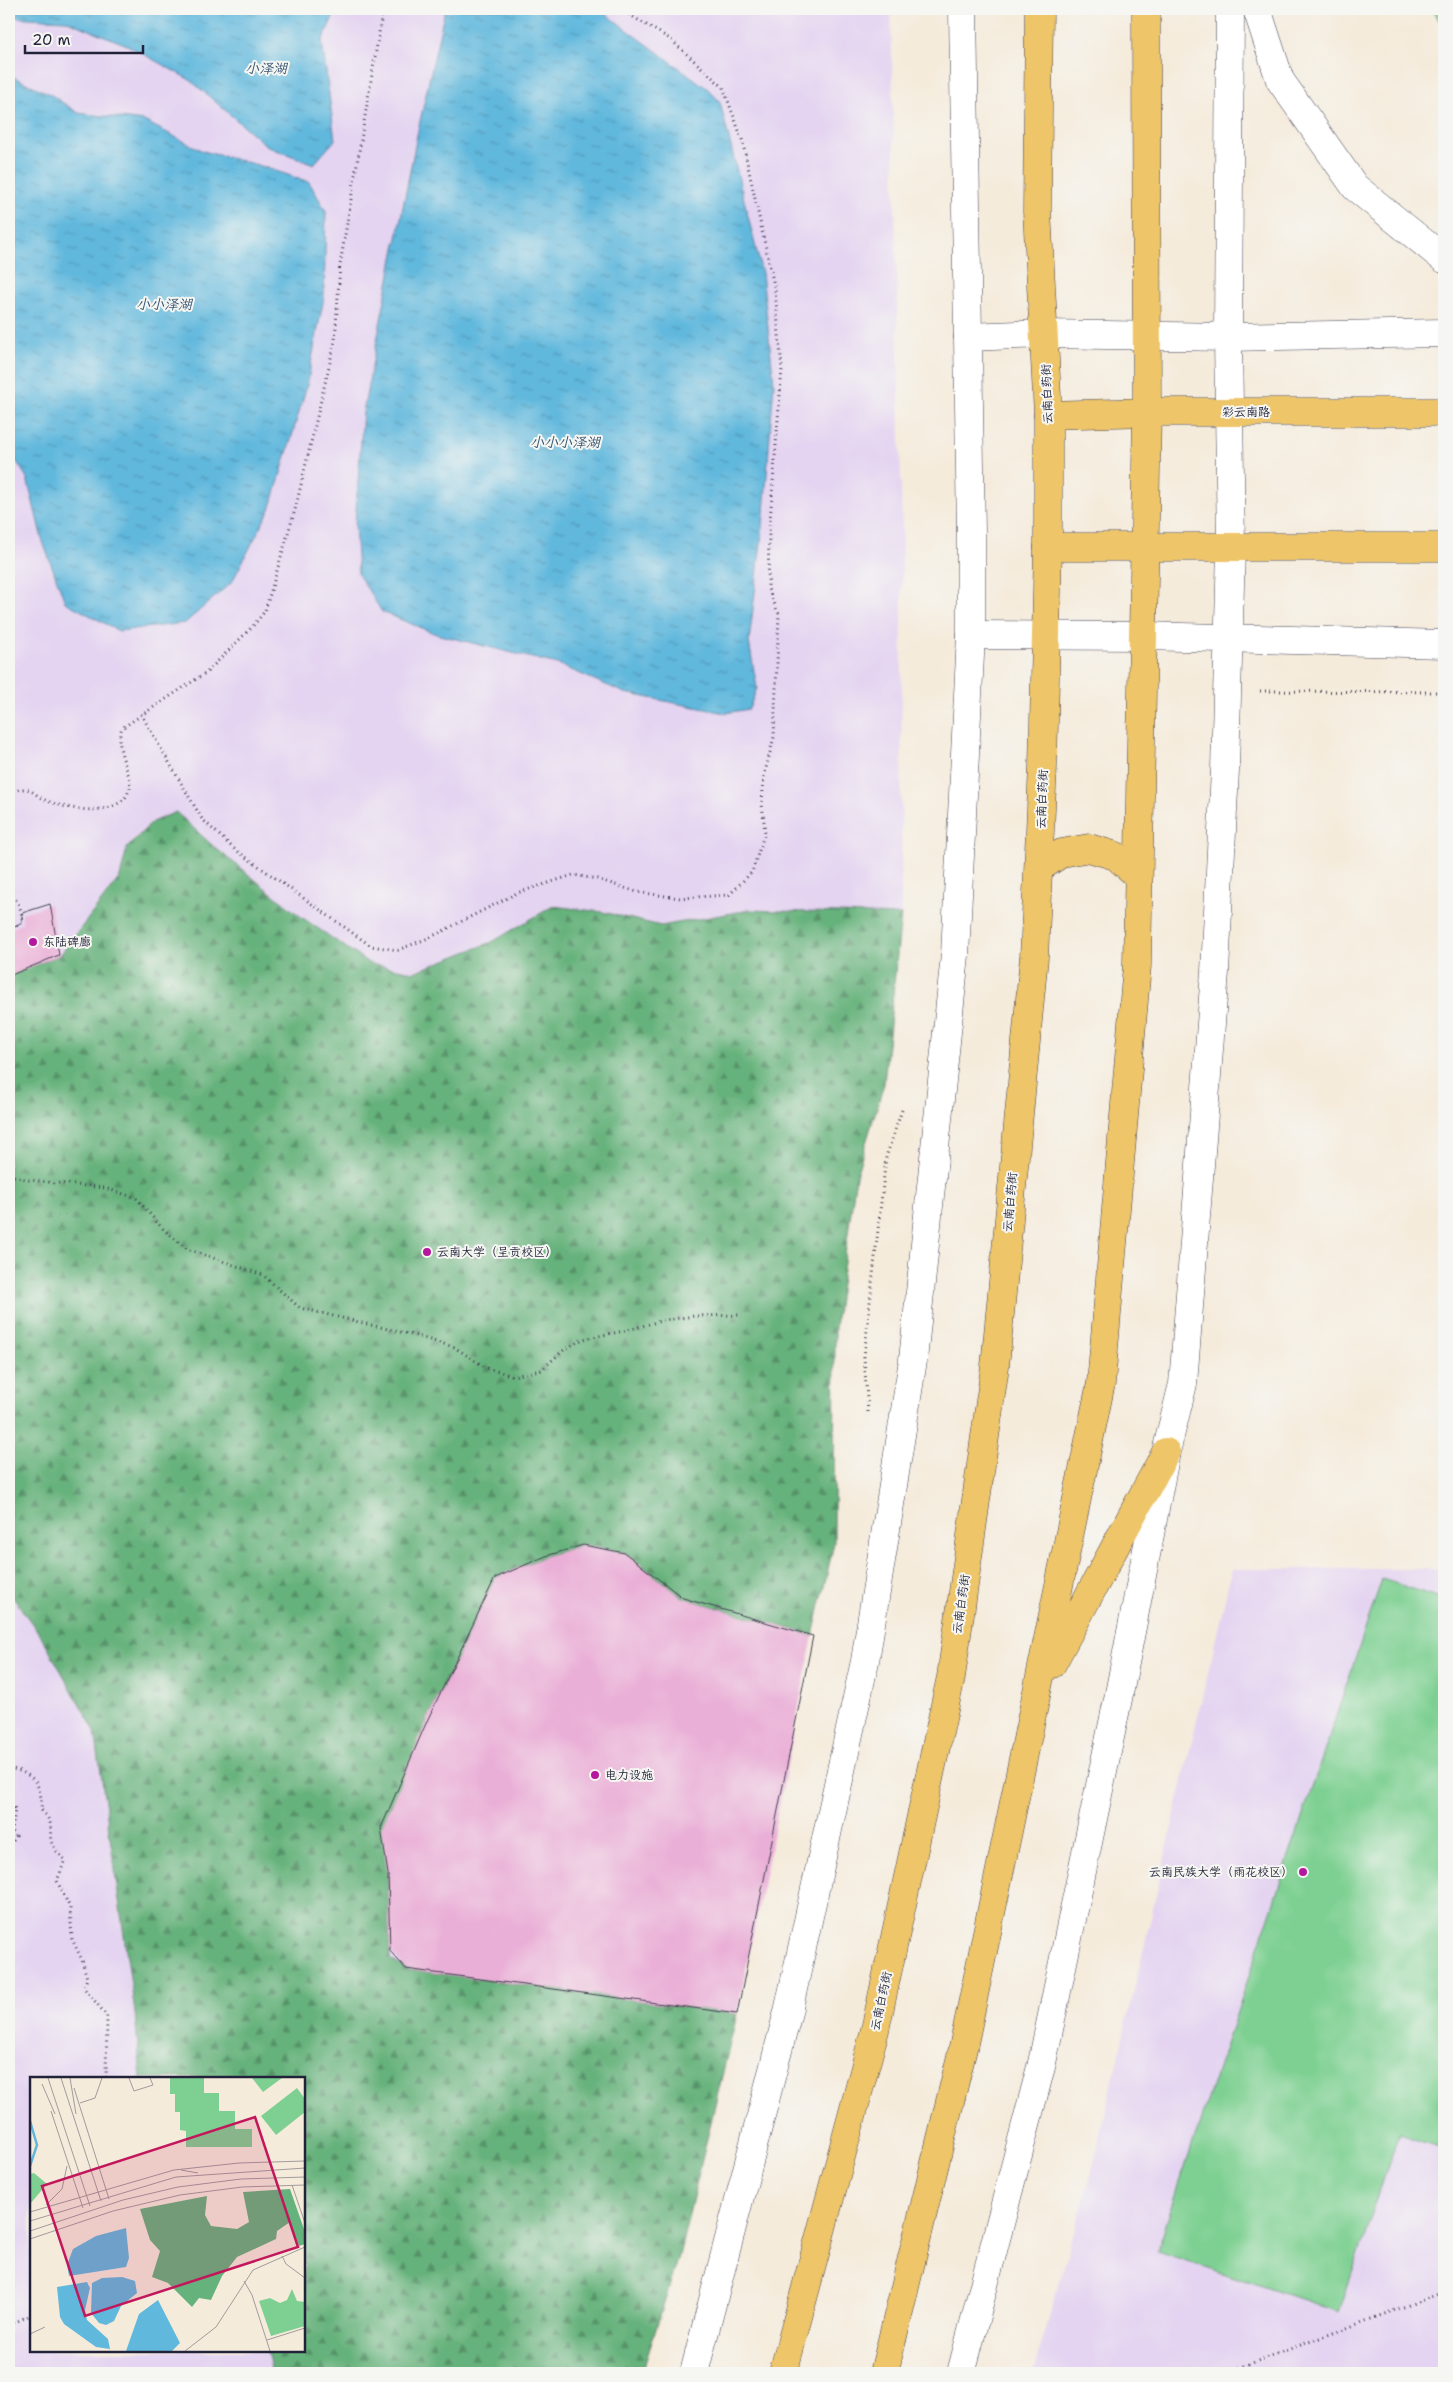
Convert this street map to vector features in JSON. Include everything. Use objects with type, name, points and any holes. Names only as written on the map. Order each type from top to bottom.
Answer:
[{"type":"main road","name":"云南白药街","points":[[783,2373],[875,2030],[951,1677],[995,1366],[1034,957],[1047,635],[1048,415],[1037,211],[1040,9]]},
{"type":"main road","points":[[884,2373],[963,2048],[1101,1383],[1137,965],[1137,875],[1146,548],[1146,9]]},
{"type":"main road","name":"彩云南路","points":[[1048,415],[1147,412],[1444,412]]},
{"type":"main road","points":[[1048,547],[1444,547]]},
{"type":"main road","points":[[1039,868],[1062,852],[1089,848],[1116,856],[1137,875]]},
{"type":"main road","points":[[1038,1690],[1166,1452]]},
{"type":"street","points":[[694,2373],[788,2012],[865,1661],[914,1360],[955,955],[970,635],[963,9]]},
{"type":"street","points":[[961,2373],[1042,2064],[1118,1699],[1166,1452],[1183,1384],[1215,972],[1229,639],[1231,548],[1231,412],[1228,337],[1230,9]]},
{"type":"street","points":[[1257,9],[1280,80],[1355,187],[1444,259]]},
{"type":"street","points":[[968,337],[1044,334],[1228,337],[1444,333]]},
{"type":"street","points":[[970,635],[1143,636],[1444,644]]},
{"type":"path","points":[[9,794],[22,789],[32,790],[40,798],[53,804],[95,810],[112,807],[124,799],[131,786],[120,748],[119,735],[122,728],[207,672],[253,626],[265,611],[295,510],[335,341],[340,265],[383,9]]},
{"type":"path","points":[[141,714],[202,819],[233,848],[371,946],[398,950],[431,937],[517,893],[573,875],[598,879],[637,892],[680,898],[729,895],[752,872],[765,832],[762,804],[764,776],[774,737],[777,696],[779,614],[768,589],[769,533],[782,369],[775,290],[742,139],[723,87],[670,39],[620,9]]},
{"type":"path","points":[[1227,691],[1444,692]]},
{"type":"path","points":[[9,892],[14,896],[22,914],[22,923],[9,930]]},
{"type":"path","points":[[9,1175],[29,1180],[105,1188],[136,1198],[162,1228],[187,1249],[263,1275],[300,1308],[405,1333],[454,1347],[486,1368],[514,1376],[542,1370],[566,1349],[583,1339],[624,1331],[664,1320],[695,1316],[741,1315]]},
{"type":"path","points":[[9,1768],[19,1769],[32,1777],[40,1795],[41,1810],[49,1817],[53,1829],[51,1838],[54,1847],[65,1860],[57,1882],[70,1908],[72,1939],[82,1960],[87,1978],[84,1988],[107,2016],[106,2077]]},
{"type":"path","points":[[9,1799],[14,1809],[12,1831],[16,1836],[9,1848]]},
{"type":"path","points":[[1225,2373],[1444,2292]]},
{"type":"path","points":[[9,2325],[30,2315]]},
{"type":"shaded area","name":"云南大学（呈贡校区）","points":[[9,9],[891,9],[902,534],[901,915],[884,1084],[856,1176],[835,1327],[834,1543],[813,1636],[737,2014],[678,2260],[642,2373],[9,2373]]},
{"type":"shaded area","name":"云南民族大学（雨花校区）","points":[[1232,1569],[1444,1569],[1444,2373],[1033,2373],[1091,2175]]},
{"type":"green space","points":[[1431,9],[1444,9],[1444,27]]},
{"type":"green space","points":[[176,812],[213,846],[300,916],[370,964],[414,972],[492,942],[553,906],[603,912],[661,926],[748,910],[901,915],[884,1084],[856,1176],[835,1327],[834,1543],[813,1636],[683,1598],[625,1553],[583,1545],[546,1556],[495,1578],[427,1721],[388,1874],[390,1959],[406,1969],[737,2014],[678,2260],[642,2373],[272,2373],[267,2352],[305,2352],[305,2077],[141,2077],[135,2013],[95,1731],[41,1636],[9,1592],[9,976],[60,955],[120,877],[127,848],[152,822]]},
{"type":"green space","points":[[1382,1579],[1444,1599],[1444,2148],[1399,2133],[1339,2312],[1157,2251]]},
{"type":"water","name":"小泽湖","points":[[9,9],[337,9],[322,41],[335,140],[314,164],[268,147],[190,80],[127,45],[65,20],[9,17]]},
{"type":"water","name":"小小小泽湖","points":[[445,9],[599,9],[708,89],[720,102],[762,273],[774,383],[763,526],[749,642],[757,688],[749,709],[725,713],[625,693],[557,664],[436,634],[382,612],[358,574],[355,524],[363,412],[418,130]]},
{"type":"water","name":"小小泽湖","points":[[9,75],[50,94],[78,113],[144,121],[203,151],[258,165],[309,182],[326,211],[324,297],[307,385],[271,507],[232,582],[185,623],[119,631],[65,602],[42,539],[27,478],[9,449]]},
{"type":"building","name":"东陆碑廊","points":[[50,904],[59,955],[9,976],[9,930],[22,923],[22,913]]},
{"type":"building","name":"电力设施","points":[[583,1545],[625,1553],[683,1598],[813,1636],[737,2014],[406,1969],[390,1951],[388,1874],[381,1828],[427,1721],[495,1578],[546,1556]]},
{"type":"place","name":"东陆碑廊","points":[[33,942]]},
{"type":"place","name":"云南大学（呈贡校区）","points":[[427,1252]]},
{"type":"place","name":"电力设施","points":[[595,1775]]},
{"type":"place","name":"云南民族大学（雨花校区）","points":[[1303,1872]]}]
